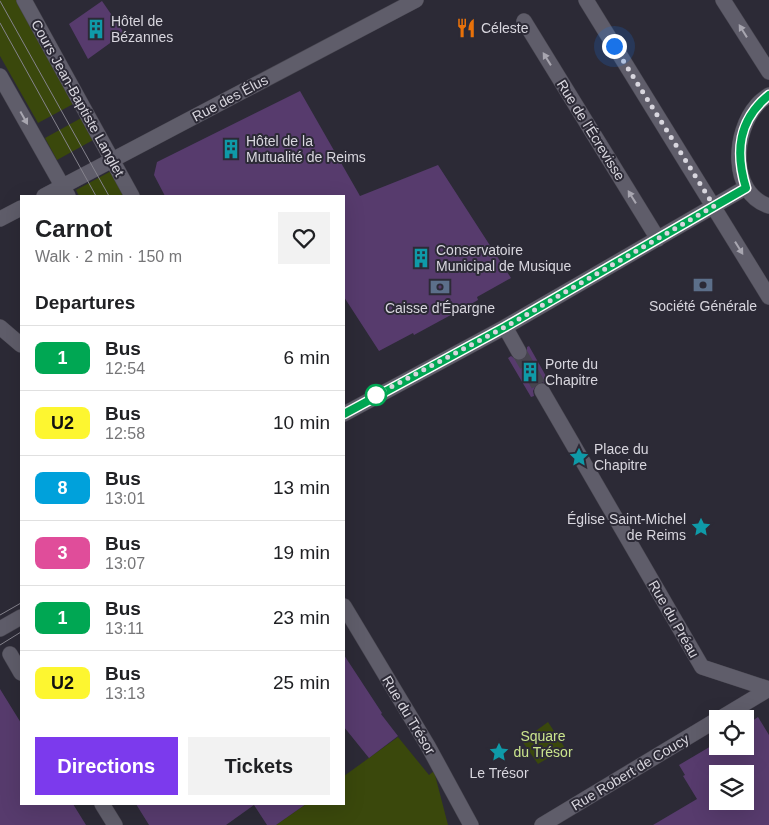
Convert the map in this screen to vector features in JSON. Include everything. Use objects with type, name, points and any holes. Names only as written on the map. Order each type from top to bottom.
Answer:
[{"type":"street","name":"Cours Jean-Baptiste Langlet","points":[[24,0],[131,195]]},
{"type":"street","name":"Rue des Élus","points":[[49,195],[65,192],[112,160],[416,0]]},
{"type":"street","points":[[586,0],[769,297]]},
{"type":"street","points":[[723,0],[769,72]]},
{"type":"street","name":"Rue de l'Écrevisse","points":[[524,21],[658,239]]},
{"type":"street","points":[[0,76],[65,192]]},
{"type":"street","points":[[769,95],[757,105],[746,122],[739,148],[740,167],[746,188],[762,204],[769,206]]},
{"type":"street","points":[[345,413],[505,327],[746,188]]},
{"type":"street","points":[[0,219],[20,209]]},
{"type":"street","points":[[0,327],[20,344]]},
{"type":"street","points":[[505,327],[519,352]]},
{"type":"street","name":"Rue du Préau","points":[[545,397],[702,667],[769,688]]},
{"type":"street","name":"Rue du Trésor","points":[[345,608],[428,746],[471,825]]},
{"type":"street","points":[[0,629],[20,618]]},
{"type":"street","points":[[10,654],[20,671]]},
{"type":"street","name":"Rue Robert de Coucy","points":[[733,710],[769,688]]},
{"type":"street","name":"Rue Robert de Coucy","points":[[542,825],[709,724]]},
{"type":"street","points":[[103,805],[115,825]]},
{"type":"green space","points":[[0,0],[17,0],[75,103],[38,123],[0,56]]},
{"type":"green space","points":[[83,117],[95,139],[57,160],[45,138]]},
{"type":"green space","points":[[113,170],[127,195],[78,195],[76,190]]},
{"type":"green space","name":"Square du Trésor","points":[[548,722],[565,748],[538,764],[522,741]]},
{"type":"green space","points":[[398,737],[429,775],[434,771],[448,825],[276,825],[305,805],[345,805],[345,775]]},
{"type":"building","name":"Hôtel de Bézannes","points":[[102,1],[124,33],[88,59],[69,24]]},
{"type":"building","name":"Conservatoire Municipal de Musique","points":[[300,91],[360,196],[438,165],[511,278],[477,297],[478,300],[471,304],[414,335],[413,333],[379,351],[345,299],[345,195],[164,195],[154,175],[157,162]]},
{"type":"building","name":"Porte du Chapitre","points":[[529,346],[551,385],[542,382],[537,383],[533,391],[534,396],[531,397],[508,358],[511,356],[518,361],[524,360],[527,356],[527,347]]},
{"type":"building","points":[[345,657],[381,714],[398,736],[369,758],[345,728]]},
{"type":"building","points":[[0,689],[20,721],[20,805],[74,805],[86,825],[0,825]]},
{"type":"building","points":[[758,717],[769,735],[769,825],[653,825],[697,799],[683,776],[685,775],[679,765],[709,747],[709,755],[754,755],[754,720]]},
{"type":"building","points":[[137,805],[254,805],[226,825],[149,825]]},
{"type":"building","points":[[254,805],[305,805],[276,825],[267,825]]},
{"type":"tunnel","points":[[519,352],[542,391]]},
{"type":"tram line","points":[[0,1],[108,195]]},
{"type":"tram line","points":[[0,23],[95,195]]},
{"type":"tram line","points":[[0,615],[20,604]]},
{"type":"tram line","points":[[0,645],[20,633]]},
{"type":"bus line","name":"1","points":[[345,413],[505,327],[746,188],[740,167],[739,148],[746,122],[757,105],[769,95]]},
{"type":"place","name":"Céleste","points":[[466,28]]},
{"type":"place","name":"Hôtel de Bézannes","points":[[96,29]]},
{"type":"place","name":"Hôtel de la Mutualité de Reims","points":[[231,149]]},
{"type":"place","name":"Conservatoire Municipal de Musique","points":[[421,258]]},
{"type":"place","name":"Société Générale","points":[[703,285]]},
{"type":"place","name":"Caisse d'Épargne","points":[[440,287]]},
{"type":"place","name":"Porte du Chapitre","points":[[530,372]]},
{"type":"place","name":"Place du Chapitre","points":[[579,457]]},
{"type":"place","name":"Église Saint-Michel de Reims","points":[[701,527]]},
{"type":"place","name":"Le Trésor","points":[[499,752]]},
{"type":"route","points":[[376,395],[505,327],[714,206],[614,46]]}]
